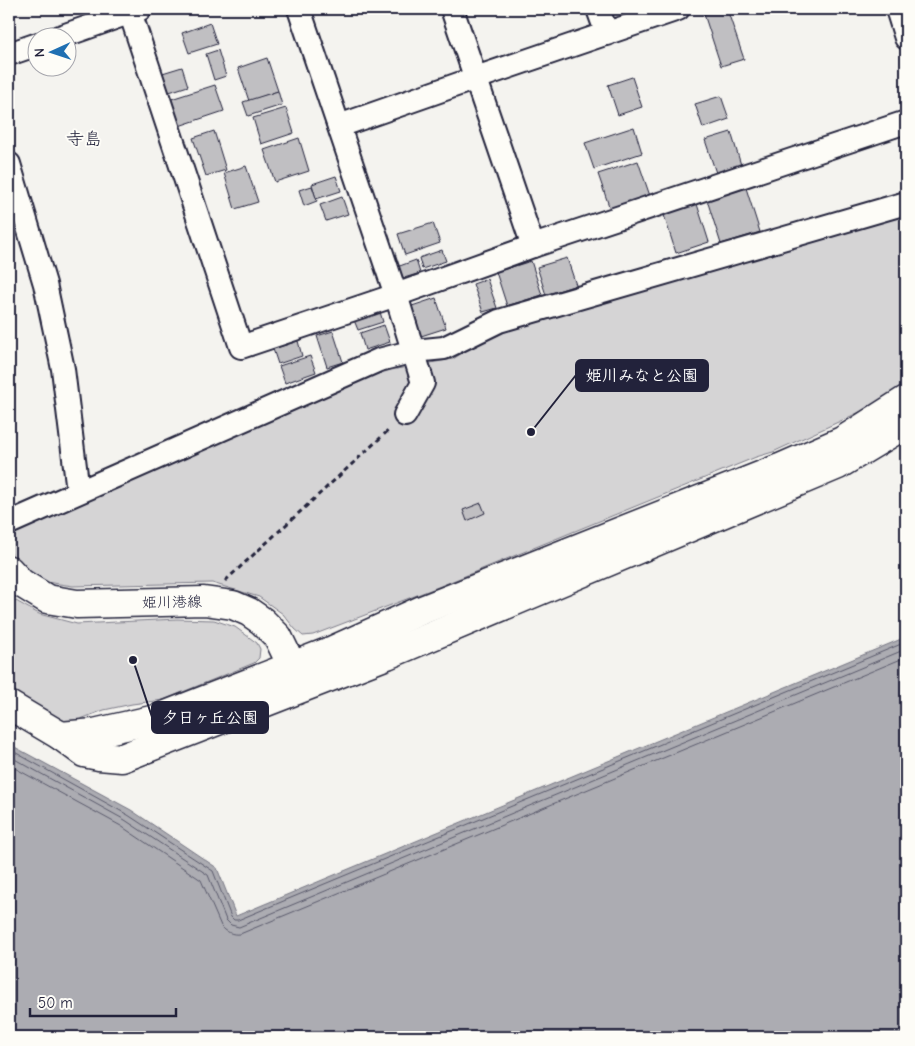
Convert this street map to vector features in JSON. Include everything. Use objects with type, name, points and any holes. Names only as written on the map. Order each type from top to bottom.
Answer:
[{"type":"street","points":[[299,9],[396,295],[423,383],[405,415]]},
{"type":"street","points":[[452,9],[533,246]]},
{"type":"street","points":[[598,9],[606,34]]},
{"type":"street","points":[[339,126],[678,9]]},
{"type":"street","points":[[897,9],[906,38]]},
{"type":"street","points":[[78,30],[133,10],[241,347],[396,295],[533,246],[906,122]]},
{"type":"street","points":[[9,54],[28,47]]},
{"type":"street","points":[[9,164],[45,284],[63,369],[78,492]]},
{"type":"street","points":[[9,523],[379,360],[414,352],[444,348],[499,321],[906,203]]},
{"type":"street","points":[[296,678],[334,650],[422,610],[780,468],[842,441],[906,400]]},
{"type":"street","points":[[9,705],[61,736],[94,733],[156,719],[296,678],[387,655],[838,465],[906,424]]},
{"type":"street","name":"姫川港線","points":[[9,570],[21,583],[47,599],[69,603],[204,600],[233,605],[249,612],[262,621],[278,638],[296,678]]},
{"type":"path","points":[[204,600],[405,415]]},
{"type":"shaded area","points":[[906,212],[906,383],[862,411],[773,452],[756,457],[438,587],[313,635],[303,636],[283,614],[259,597],[212,583],[73,586],[46,582],[23,567],[9,551],[9,536],[11,533],[371,376],[391,370],[453,359],[502,329]]},
{"type":"shaded area","points":[[9,597],[39,614],[77,624],[177,619],[214,620],[235,627],[257,643],[260,649],[259,658],[254,663],[163,700],[104,710],[68,723],[57,720],[9,690]]},
{"type":"water","points":[[906,637],[906,1037],[9,1037],[9,744],[131,810],[217,868],[236,916]]},
{"type":"building","points":[[727,9],[744,59],[721,66],[704,14]]},
{"type":"building","points":[[210,23],[217,44],[189,53],[182,33]]},
{"type":"building","points":[[218,50],[226,76],[214,80],[206,54]]},
{"type":"building","points":[[267,58],[278,91],[249,101],[238,68]]},
{"type":"building","points":[[182,67],[188,86],[163,94],[156,75]]},
{"type":"building","points":[[632,77],[642,107],[618,115],[608,85]]},
{"type":"building","points":[[215,85],[224,111],[173,128],[165,101]]},
{"type":"building","points":[[278,91],[282,105],[248,116],[243,102]]},
{"type":"building","points":[[721,96],[729,119],[703,128],[695,104]]},
{"type":"building","points":[[286,108],[294,133],[261,144],[253,118]]},
{"type":"building","points":[[634,127],[642,153],[594,169],[585,143]]},
{"type":"building","points":[[214,131],[226,170],[206,176],[193,138]]},
{"type":"building","points":[[731,132],[741,165],[716,173],[705,140]]},
{"type":"building","points":[[299,138],[309,171],[275,182],[264,150]]},
{"type":"building","points":[[638,161],[650,196],[610,209],[598,174]]},
{"type":"building","points":[[246,166],[258,202],[235,209],[224,173]]},
{"type":"building","points":[[336,176],[341,191],[316,199],[312,184]]},
{"type":"building","points":[[312,186],[317,201],[304,206],[299,190]]},
{"type":"building","points":[[746,188],[760,232],[721,244],[707,200]]},
{"type":"building","points":[[342,197],[348,214],[326,221],[320,205]]},
{"type":"building","points":[[696,201],[709,242],[676,253],[663,212]]},
{"type":"building","points":[[433,223],[440,243],[405,255],[398,234]]},
{"type":"building","points":[[442,250],[446,261],[422,269],[419,258]]},
{"type":"building","points":[[567,258],[576,285],[546,295],[537,267]]},
{"type":"building","points":[[416,260],[420,273],[401,279],[397,267]]},
{"type":"building","points":[[531,261],[542,295],[507,306],[496,272]]},
{"type":"building","points":[[487,279],[497,308],[483,312],[473,284]]},
{"type":"building","points":[[436,298],[446,328],[418,337],[409,307]]},
{"type":"building","points":[[380,312],[383,322],[358,330],[354,320]]},
{"type":"building","points":[[384,325],[390,342],[365,350],[360,333]]},
{"type":"building","points":[[333,331],[343,362],[327,367],[317,336]]},
{"type":"building","points":[[298,341],[302,356],[278,364],[273,349]]},
{"type":"building","points":[[310,356],[316,372],[285,383],[279,366]]},
{"type":"building","points":[[481,503],[485,513],[467,521],[463,510]]},
{"type":"place","name":"姫川みなと公園","points":[[531,432]]},
{"type":"place","name":"夕日ヶ丘公園","points":[[133,660]]},
{"type":"district","name":"寺島","points":[[84,139]]}]
